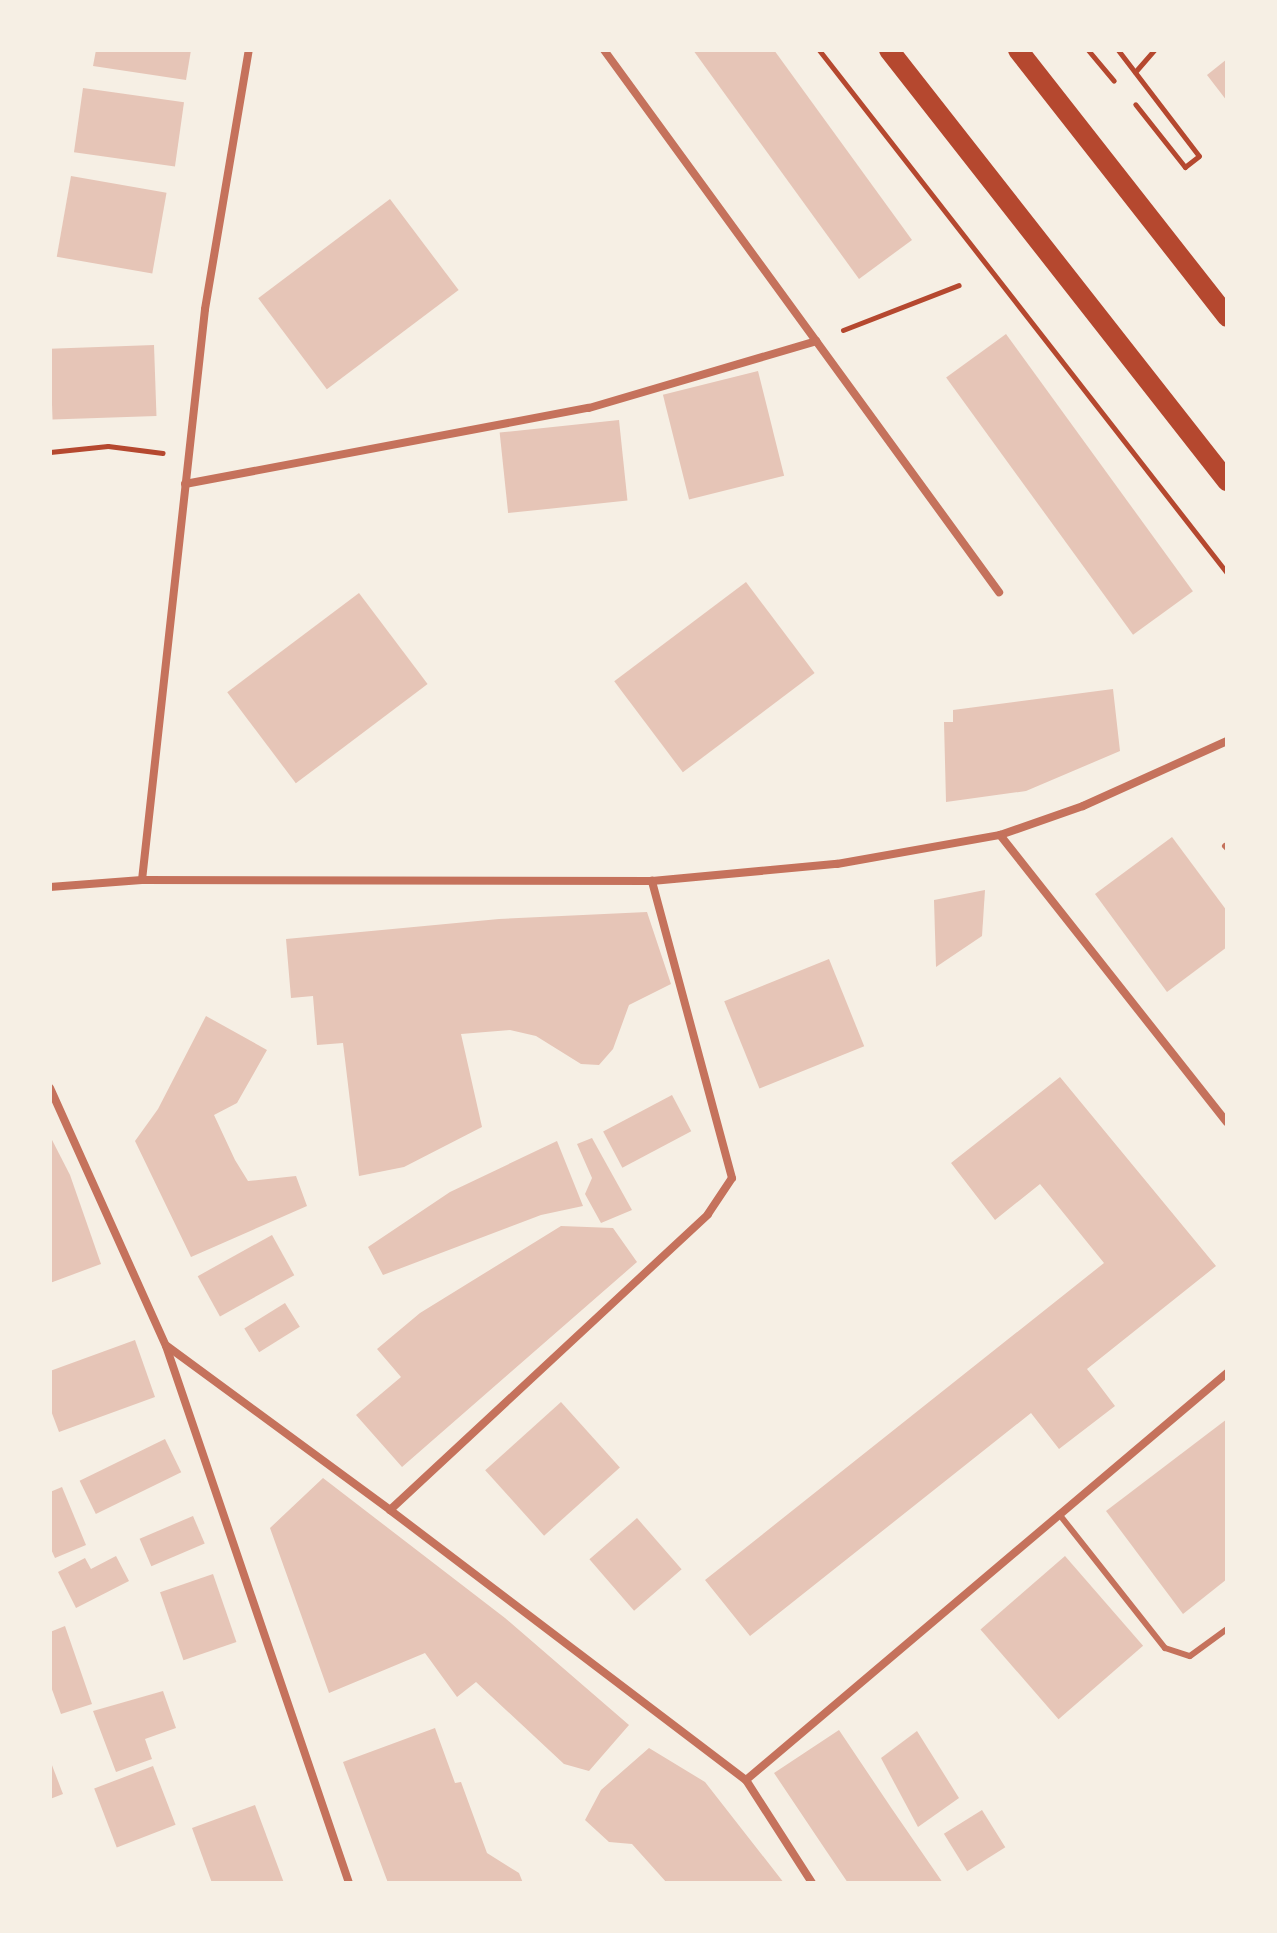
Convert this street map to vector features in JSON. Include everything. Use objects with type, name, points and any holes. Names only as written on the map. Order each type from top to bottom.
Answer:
[{"type":"main road","points":[[889,50],[1227,481]]},
{"type":"main road","points":[[1018,50],[1227,317]]},
{"type":"street","points":[[142,880],[205,309],[249,50]]},
{"type":"street","points":[[604,50],[999,592]]},
{"type":"street","points":[[185,484],[589,408],[816,341]]},
{"type":"street","points":[[50,887],[142,880],[652,881],[837,864],[1000,835],[1083,806],[1227,741]]},
{"type":"street","points":[[1000,835],[1227,1122]]},
{"type":"street","points":[[390,1510],[708,1214],[732,1178],[652,881]]},
{"type":"street","points":[[50,1088],[166,1346],[349,1883]]},
{"type":"street","points":[[166,1346],[390,1510],[746,1780],[812,1883]]},
{"type":"street","points":[[746,1780],[1227,1373]]},
{"type":"lane","points":[[1059,1514],[1165,1648],[1190,1656],[1227,1629]]},
{"type":"path","points":[[819,50],[1227,573]]},
{"type":"path","points":[[1088,50],[1114,81]]},
{"type":"path","points":[[1118,50],[1199,156],[1185,167],[1135,104]]},
{"type":"path","points":[[1135,72],[1154,50]]},
{"type":"path","points":[[816,341],[959,285]]},
{"type":"path","points":[[50,452],[108,446],[188,456]]},
{"type":"building","points":[[96,50],[191,50],[186,80],[93,66]]},
{"type":"building","points":[[693,50],[774,50],[912,240],[859,279]]},
{"type":"building","points":[[1227,59],[1227,101],[1207,75]]},
{"type":"building","points":[[83,88],[184,102],[175,167],[74,152]]},
{"type":"building","points":[[71,176],[167,193],[152,274],[57,257]]},
{"type":"building","points":[[390,199],[459,290],[327,389],[258,298]]},
{"type":"building","points":[[1006,334],[1193,591],[1133,635],[946,377]]},
{"type":"building","points":[[154,345],[156,416],[53,420],[50,349]]},
{"type":"building","points":[[758,371],[784,476],[689,500],[663,395]]},
{"type":"building","points":[[619,420],[627,501],[508,513],[500,433]]},
{"type":"building","points":[[746,582],[815,673],[683,772],[614,681]]},
{"type":"building","points":[[359,593],[428,684],[296,783],[227,692]]},
{"type":"building","points":[[1113,689],[1120,751],[1026,791],[946,802],[944,722],[953,722],[953,710]]},
{"type":"building","points":[[1172,837],[1227,911],[1227,947],[1167,992],[1095,894]]},
{"type":"building","points":[[985,890],[982,936],[936,967],[934,900]]},
{"type":"building","points":[[647,912],[671,984],[629,1005],[613,1049],[599,1065],[581,1064],[536,1036],[510,1030],[461,1034],[482,1127],[404,1167],[359,1176],[343,1043],[317,1045],[313,996],[291,998],[286,939],[499,919]]},
{"type":"building","points":[[829,959],[864,1046],[759,1088],[724,1001]]},
{"type":"building","points":[[206,1016],[267,1050],[237,1103],[214,1115],[235,1160],[248,1181],[296,1176],[307,1206],[191,1257],[135,1141],[158,1109]]},
{"type":"building","points":[[1060,1077],[1216,1266],[1087,1369],[1115,1406],[1059,1449],[1031,1413],[750,1636],[705,1580],[1104,1263],[1040,1184],[995,1220],[951,1163]]},
{"type":"building","points":[[672,1095],[691,1131],[622,1168],[603,1132]]},
{"type":"building","points":[[50,1136],[70,1175],[101,1264],[50,1283]]},
{"type":"building","points":[[592,1138],[632,1210],[601,1223],[585,1194],[592,1178],[577,1144]]},
{"type":"building","points":[[557,1141],[583,1206],[541,1215],[383,1275],[368,1247],[450,1192]]},
{"type":"building","points":[[561,1226],[613,1228],[637,1262],[402,1467],[356,1415],[401,1377],[377,1349],[420,1313]]},
{"type":"building","points":[[272,1235],[294,1275],[220,1316],[198,1276]]},
{"type":"building","points":[[285,1303],[300,1327],[259,1352],[244,1328]]},
{"type":"building","points":[[135,1340],[155,1397],[59,1432],[50,1408],[50,1371]]},
{"type":"building","points":[[561,1402],[620,1467],[544,1536],[485,1470]]},
{"type":"building","points":[[1227,1419],[1227,1579],[1183,1614],[1106,1511]]},
{"type":"building","points":[[165,1439],[181,1472],[96,1514],[80,1481]]},
{"type":"building","points":[[323,1478],[505,1618],[629,1725],[589,1771],[564,1764],[476,1682],[457,1697],[425,1653],[329,1693],[270,1528]]},
{"type":"building","points":[[62,1487],[86,1545],[55,1558],[50,1547],[50,1492]]},
{"type":"building","points":[[193,1516],[205,1544],[151,1566],[140,1539]]},
{"type":"building","points":[[637,1518],[682,1569],[634,1611],[589,1559]]},
{"type":"building","points":[[116,1556],[129,1581],[76,1608],[58,1572],[85,1558],[91,1569]]},
{"type":"building","points":[[1065,1556],[1143,1646],[1059,1719],[980,1629]]},
{"type":"building","points":[[213,1574],[236,1642],[183,1660],[160,1592]]},
{"type":"building","points":[[65,1626],[92,1704],[61,1714],[50,1684],[50,1632]]},
{"type":"building","points":[[163,1691],[176,1728],[145,1739],[152,1759],[116,1772],[93,1711]]},
{"type":"building","points":[[435,1728],[455,1783],[461,1782],[487,1853],[519,1873],[523,1883],[388,1883],[343,1762]]},
{"type":"building","points":[[839,1730],[943,1883],[848,1883],[774,1773]]},
{"type":"building","points":[[917,1731],[959,1798],[918,1827],[881,1758]]},
{"type":"building","points":[[649,1748],[705,1782],[784,1883],[667,1883],[632,1844],[609,1842],[585,1820],[601,1790]]},
{"type":"building","points":[[50,1760],[63,1794],[50,1799]]},
{"type":"building","points":[[153,1766],[176,1825],[117,1847],[94,1789]]},
{"type":"building","points":[[255,1805],[284,1883],[212,1883],[192,1828]]},
{"type":"building","points":[[982,1810],[1005,1847],[967,1871],[944,1834]]}]
